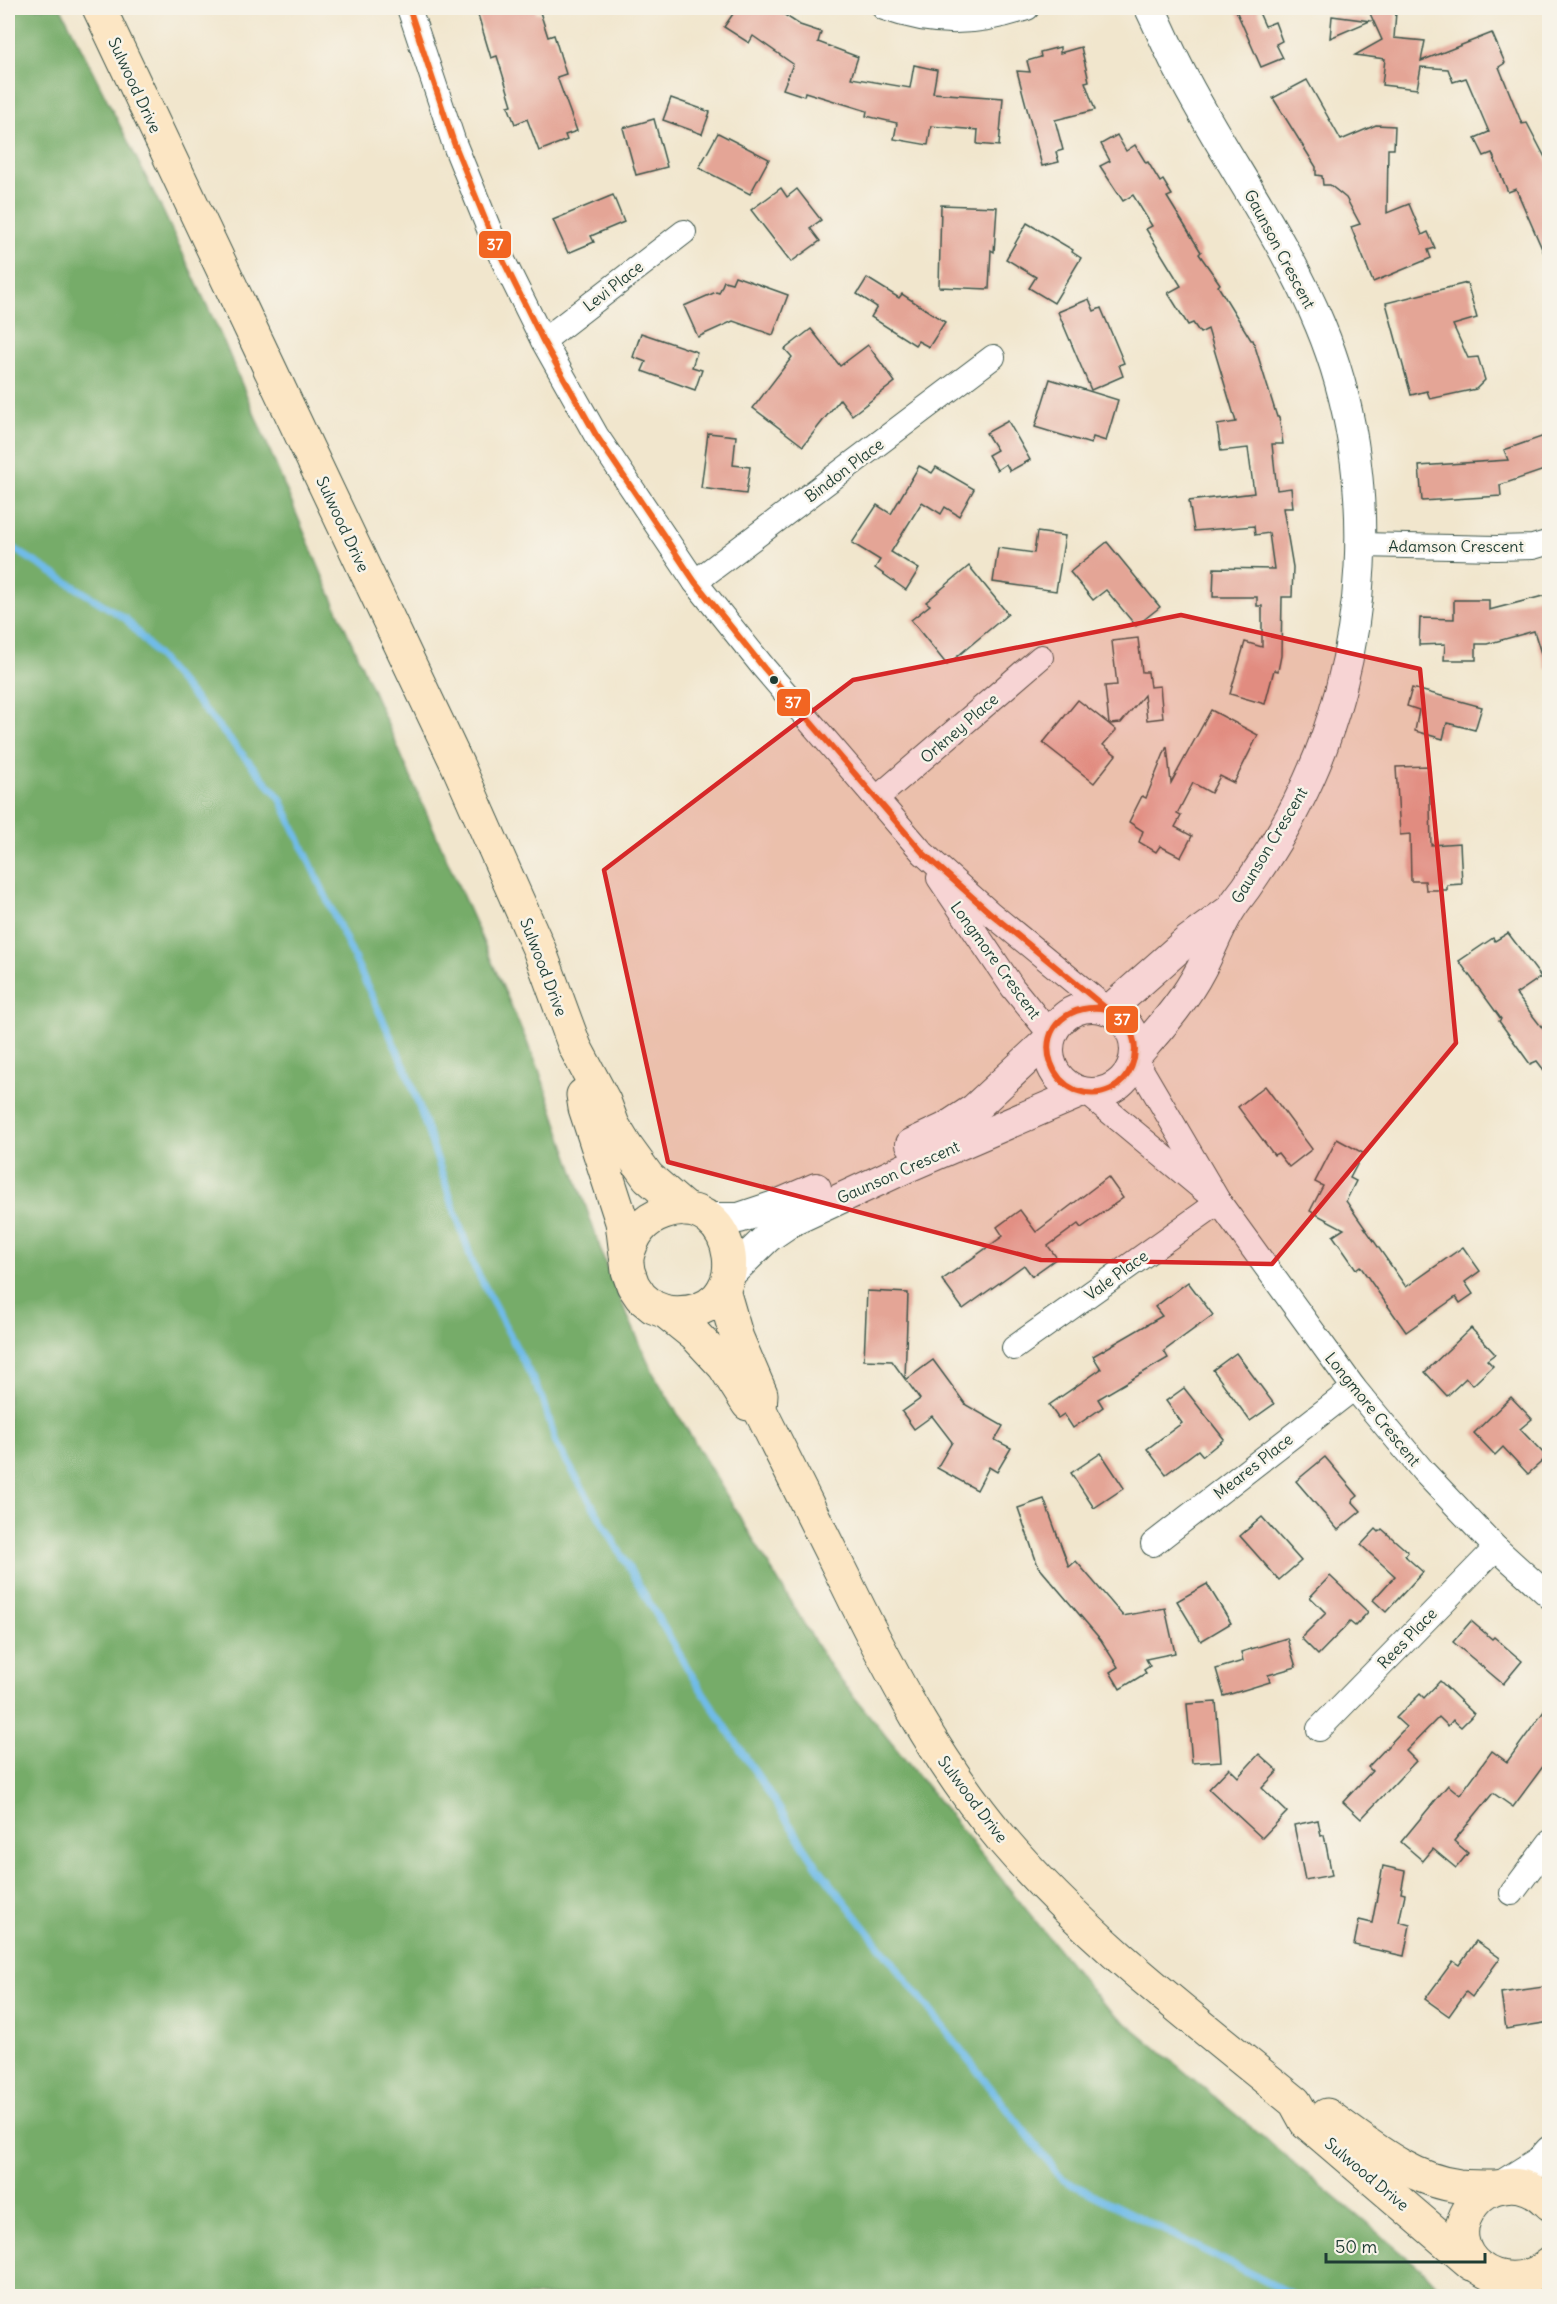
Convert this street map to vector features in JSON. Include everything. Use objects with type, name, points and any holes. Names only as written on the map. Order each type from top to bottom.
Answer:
[{"type":"main road","name":"Sulwood Drive","points":[[99,8],[458,766],[539,950],[574,1047],[627,1148],[648,1177],[720,1229],[728,1244],[731,1259],[726,1283],[737,1338],[761,1394],[760,1410],[887,1665],[923,1730],[973,1802],[1002,1838],[1071,1913],[1295,2102],[1324,2113],[1416,2174],[1458,2186],[1524,2187],[1534,2191],[1550,2204]]},
{"type":"main road","name":"Sulwood Drive","points":[[574,1047],[585,1108],[622,1222],[628,1272],[633,1285],[641,1297],[666,1312],[696,1336],[724,1366],[746,1403],[760,1410]]},
{"type":"main road","points":[[627,1257],[632,1240],[641,1227],[654,1216],[669,1211],[697,1214]]},
{"type":"main road","points":[[666,1312],[692,1312],[709,1304],[726,1283]]},
{"type":"main road","name":"Sulwood Drive","points":[[1295,2102],[1306,2122],[1481,2273],[1493,2280],[1505,2283],[1518,2283],[1543,2275]]},
{"type":"main road","points":[[1472,2264],[1462,2243],[1464,2219],[1476,2199],[1499,2186]]},
{"type":"street","name":"Longmore Crescent","points":[[409,8],[454,143],[495,244],[543,341],[596,435],[695,582],[764,668],[923,853],[989,912],[1108,1009]]},
{"type":"street","points":[[884,8],[908,16],[953,22],[997,18],[1027,8]]},
{"type":"street","name":"Gaunson Crescent","points":[[1135,1058],[1176,1009],[1200,971],[1229,910],[1247,886],[1296,806],[1310,777],[1334,714],[1350,648],[1356,614],[1361,545],[1358,480],[1348,417],[1331,355],[1320,326],[1295,269],[1180,71],[1150,8]]},
{"type":"street","name":"Levi Place","points":[[543,341],[684,232]]},
{"type":"street","name":"Bindon Place","points":[[695,582],[993,357]]},
{"type":"street","name":"Adamson Crescent","points":[[1361,545],[1497,548],[1533,547],[1550,542]]},
{"type":"street","name":"Orkney Place","points":[[876,798],[1041,657]]},
{"type":"street","name":"Longmore Crescent","points":[[923,853],[1013,988],[1051,1036]]},
{"type":"street","name":"Gaunson Crescent","points":[[1108,1009],[1188,941],[1229,910]]},
{"type":"street","points":[[1096,1006],[1108,1009],[1117,1014],[1130,1029],[1136,1047],[1135,1058],[1131,1069],[1117,1085],[1098,1093],[1084,1093],[1071,1088],[1054,1072],[1049,1049],[1051,1036],[1064,1017],[1073,1011],[1096,1006]]},
{"type":"street","name":"Gaunson Crescent","points":[[697,1214],[740,1218],[772,1207],[945,1128],[975,1109],[1051,1036]]},
{"type":"street","name":"Longmore Crescent","points":[[1135,1058],[1219,1202],[1354,1388],[1423,1471],[1496,1548],[1550,1597]]},
{"type":"street","name":"Longmore Crescent","points":[[1084,1093],[1219,1202]]},
{"type":"street","name":"Gaunson Crescent","points":[[726,1283],[768,1237],[790,1222],[910,1166],[1084,1093]]},
{"type":"street","name":"Vale Place","points":[[1014,1348],[1219,1202]]},
{"type":"street","name":"Meares Place","points":[[1153,1544],[1354,1388]]},
{"type":"street","name":"Rees Place","points":[[1319,1729],[1496,1548]]},
{"type":"street","points":[[1512,1893],[1550,1842]]},
{"type":"street","points":[[1499,2186],[1541,2160],[1550,2151]]},
{"type":"highlighted area","points":[[1181,615],[1420,669],[1456,1043],[1272,1264],[1041,1260],[668,1162],[604,870],[853,680]]},
{"type":"green space","points":[[8,8],[61,8],[162,209],[224,342],[326,584],[538,1067],[609,1274],[653,1373],[830,1667],[1101,2002],[1427,2274],[1447,2296],[8,2296]]},
{"type":"building","points":[[476,8],[535,8],[536,13],[540,12],[548,37],[554,35],[566,74],[557,77],[577,131],[565,135],[567,140],[539,151],[527,119],[515,124],[508,106],[512,105],[497,56],[491,58]]},
{"type":"building","points":[[737,8],[774,8],[800,25],[821,32],[818,42],[858,57],[851,78],[910,88],[914,65],[937,70],[933,93],[1003,98],[999,146],[977,144],[978,130],[931,126],[928,145],[894,139],[897,123],[866,116],[867,111],[805,92],[804,96],[783,89],[793,64],[753,36],[749,43],[724,27]]},
{"type":"building","points":[[1235,8],[1257,8],[1265,26],[1275,22],[1282,41],[1276,44],[1283,58],[1261,67]]},
{"type":"building","points":[[1368,9],[1396,12],[1394,38],[1425,41],[1421,61],[1492,33],[1505,63],[1499,67],[1522,124],[1527,123],[1550,167],[1550,267],[1516,189],[1508,192],[1492,153],[1484,156],[1475,138],[1489,132],[1466,78],[1453,82],[1448,69],[1421,67],[1417,89],[1382,85],[1385,59],[1355,55],[1382,40]]},
{"type":"building","points":[[1332,16],[1370,21],[1330,38]]},
{"type":"building","points":[[1060,47],[1060,53],[1081,47],[1089,81],[1085,82],[1095,110],[1055,120],[1063,150],[1056,152],[1059,162],[1042,166],[1017,71],[1030,72],[1027,61],[1041,57],[1040,52]]},
{"type":"building","points":[[1307,80],[1341,140],[1376,125],[1395,126],[1394,149],[1388,149],[1387,213],[1409,204],[1422,235],[1428,232],[1435,248],[1428,250],[1431,258],[1373,282],[1351,227],[1360,224],[1346,198],[1330,185],[1323,185],[1322,176],[1316,175],[1316,167],[1273,98]]},
{"type":"building","points":[[671,98],[710,112],[702,134],[663,120]]},
{"type":"building","points":[[654,119],[667,167],[636,175],[623,128]]},
{"type":"building","points":[[718,133],[769,159],[750,194],[699,168]]},
{"type":"building","points":[[1117,135],[1126,151],[1135,145],[1160,182],[1163,180],[1172,195],[1167,197],[1201,252],[1199,254],[1220,284],[1218,286],[1253,340],[1277,417],[1279,417],[1283,444],[1272,444],[1277,490],[1291,488],[1293,508],[1283,508],[1293,567],[1292,597],[1282,597],[1281,656],[1278,671],[1274,670],[1265,704],[1230,694],[1245,642],[1262,647],[1262,606],[1257,606],[1257,597],[1213,597],[1214,568],[1274,569],[1269,533],[1255,535],[1254,526],[1194,531],[1189,501],[1254,493],[1248,448],[1221,451],[1217,425],[1236,422],[1208,329],[1200,333],[1193,323],[1188,325],[1168,293],[1181,286],[1146,229],[1152,226],[1133,195],[1123,201],[1100,166],[1110,161],[1101,144]]},
{"type":"building","points":[[781,188],[787,197],[797,189],[821,220],[810,228],[820,241],[791,262],[751,210]]},
{"type":"building","points":[[613,195],[624,222],[591,236],[594,242],[568,253],[553,220]]},
{"type":"building","points":[[941,205],[997,207],[989,289],[939,287]]},
{"type":"building","points":[[1027,223],[1073,250],[1072,252],[1081,258],[1054,303],[1029,288],[1036,277],[1006,259]]},
{"type":"building","points":[[735,276],[788,295],[773,335],[733,321],[698,337],[684,306],[716,292],[719,293],[724,281],[732,283]]},
{"type":"building","points":[[867,278],[899,298],[902,294],[945,322],[929,347],[918,341],[915,345],[871,317],[877,307],[857,294]]},
{"type":"building","points":[[1467,283],[1477,318],[1453,325],[1468,358],[1478,357],[1485,380],[1476,389],[1430,399],[1427,391],[1411,395],[1386,303]]},
{"type":"building","points":[[1089,299],[1094,311],[1101,308],[1124,363],[1119,365],[1123,376],[1091,390],[1058,312]]},
{"type":"building","points":[[811,329],[840,366],[868,345],[895,382],[852,415],[840,399],[803,446],[753,408],[792,357],[785,349]]},
{"type":"building","points":[[641,333],[697,352],[692,367],[702,370],[695,390],[642,371],[646,362],[633,357]]},
{"type":"building","points":[[1050,379],[1118,400],[1106,441],[1093,437],[1091,444],[1035,427]]},
{"type":"building","points":[[1008,421],[1030,460],[1010,471],[1006,464],[997,470],[988,455],[997,450],[986,433]]},
{"type":"building","points":[[708,433],[736,436],[733,465],[750,467],[746,494],[701,488]]},
{"type":"building","points":[[1550,434],[1550,468],[1500,485],[1501,496],[1422,501],[1419,466],[1508,460],[1504,450]]},
{"type":"building","points":[[919,466],[932,473],[936,467],[974,489],[959,516],[945,507],[941,514],[922,502],[891,552],[919,569],[906,590],[875,568],[880,560],[852,543],[877,505],[891,514]]},
{"type":"building","points":[[1037,532],[1065,536],[1056,591],[993,582],[998,548],[1034,553]]},
{"type":"building","points":[[1107,542],[1160,607],[1136,626],[1106,590],[1093,600],[1070,572]]},
{"type":"building","points":[[969,566],[1008,614],[947,665],[911,620],[930,605],[926,602]]},
{"type":"building","points":[[1547,595],[1550,606],[1550,668],[1546,669],[1534,631],[1487,644],[1476,644],[1476,660],[1444,660],[1445,644],[1419,645],[1420,618],[1454,619],[1454,600],[1489,600],[1489,610]]},
{"type":"building","points":[[1138,638],[1142,672],[1148,672],[1150,687],[1160,686],[1163,718],[1147,720],[1144,695],[1121,723],[1109,724],[1105,686],[1117,685],[1112,641]]},
{"type":"building","points":[[1412,688],[1482,707],[1475,730],[1447,723],[1443,739],[1415,731],[1419,710],[1407,706]]},
{"type":"building","points":[[1078,700],[1116,730],[1103,745],[1116,755],[1094,783],[1043,743]]},
{"type":"building","points":[[1211,710],[1258,735],[1234,783],[1220,776],[1211,793],[1193,783],[1177,814],[1181,816],[1175,827],[1192,836],[1181,857],[1160,846],[1156,852],[1139,842],[1143,831],[1129,822],[1142,796],[1146,798],[1167,746],[1171,783]]},
{"type":"building","points":[[1429,766],[1431,845],[1460,843],[1462,884],[1447,885],[1447,890],[1426,890],[1425,881],[1411,881],[1410,834],[1400,835],[1396,767]]},
{"type":"building","points":[[1508,933],[1541,977],[1516,994],[1550,1038],[1550,1078],[1537,1061],[1530,1064],[1459,961],[1493,938],[1495,941]]},
{"type":"building","points":[[1265,1086],[1312,1149],[1289,1167],[1278,1153],[1274,1155],[1238,1107]]},
{"type":"building","points":[[1337,1139],[1363,1153],[1350,1178],[1356,1181],[1346,1201],[1406,1287],[1463,1247],[1480,1271],[1465,1282],[1473,1294],[1460,1303],[1456,1297],[1406,1332],[1360,1266],[1356,1269],[1333,1236],[1344,1229],[1310,1211],[1323,1186],[1315,1182]]},
{"type":"building","points":[[1108,1177],[1123,1198],[1081,1228],[1078,1224],[1048,1246],[1057,1258],[1032,1276],[1024,1265],[963,1309],[942,1280],[1003,1236],[997,1227],[1020,1210],[1036,1232]]},
{"type":"building","points":[[1188,1282],[1213,1315],[1164,1351],[1168,1358],[1098,1399],[1103,1407],[1073,1428],[1064,1414],[1058,1418],[1049,1405],[1101,1369],[1093,1356],[1162,1316],[1155,1307]]},
{"type":"building","points":[[867,1291],[908,1293],[905,1379],[892,1361],[864,1360]]},
{"type":"building","points":[[1471,1328],[1495,1354],[1487,1360],[1493,1366],[1473,1385],[1466,1378],[1447,1396],[1425,1372]]},
{"type":"building","points":[[1236,1353],[1274,1404],[1250,1421],[1213,1370]]},
{"type":"building","points":[[933,1360],[966,1405],[1003,1426],[995,1440],[1011,1448],[997,1472],[989,1467],[977,1490],[937,1468],[952,1442],[932,1416],[914,1429],[902,1412],[920,1399],[906,1380]]},
{"type":"building","points":[[1184,1388],[1224,1439],[1203,1456],[1198,1450],[1166,1474],[1147,1449],[1182,1423],[1166,1401]]},
{"type":"building","points":[[1511,1397],[1532,1419],[1520,1429],[1547,1457],[1528,1474],[1503,1447],[1495,1455],[1474,1433]]},
{"type":"building","points":[[1101,1453],[1124,1488],[1094,1508],[1071,1473]]},
{"type":"building","points":[[1325,1457],[1358,1496],[1352,1501],[1361,1511],[1338,1530],[1296,1481]]},
{"type":"building","points":[[1044,1499],[1069,1567],[1076,1561],[1123,1616],[1165,1608],[1175,1653],[1146,1659],[1150,1666],[1144,1670],[1146,1673],[1120,1689],[1110,1672],[1118,1667],[1101,1640],[1038,1566],[1018,1508]]},
{"type":"building","points":[[1262,1517],[1301,1561],[1279,1580],[1240,1536]]},
{"type":"building","points":[[1376,1529],[1379,1532],[1382,1529],[1408,1552],[1405,1556],[1423,1572],[1386,1612],[1373,1600],[1395,1576],[1361,1545]]},
{"type":"building","points":[[1330,1576],[1368,1612],[1355,1626],[1350,1622],[1318,1655],[1301,1638],[1326,1613],[1310,1597]]},
{"type":"building","points":[[1207,1584],[1231,1623],[1201,1641],[1177,1601]]},
{"type":"building","points":[[1471,1621],[1522,1661],[1503,1684],[1453,1642]]},
{"type":"building","points":[[1287,1638],[1296,1667],[1268,1675],[1270,1682],[1224,1696],[1216,1669],[1243,1661],[1241,1652]]},
{"type":"building","points":[[1440,1681],[1474,1714],[1461,1727],[1453,1720],[1448,1726],[1439,1717],[1406,1751],[1416,1761],[1361,1819],[1343,1802],[1372,1771],[1368,1767],[1406,1727],[1396,1718],[1420,1694],[1424,1698]]},
{"type":"building","points":[[1216,1702],[1221,1761],[1192,1763],[1187,1704]]},
{"type":"building","points":[[1550,1703],[1550,1757],[1513,1807],[1493,1793],[1454,1841],[1468,1853],[1456,1868],[1433,1849],[1423,1861],[1401,1842],[1448,1785],[1460,1795],[1492,1751],[1507,1762]]},
{"type":"building","points":[[1259,1754],[1278,1771],[1262,1788],[1287,1812],[1262,1838],[1209,1789],[1229,1768],[1238,1777]]},
{"type":"building","points":[[1318,1820],[1321,1836],[1324,1835],[1332,1875],[1305,1880],[1294,1825]]},
{"type":"building","points":[[1383,1866],[1405,1871],[1401,1893],[1405,1894],[1399,1922],[1410,1925],[1404,1956],[1354,1945],[1359,1920],[1372,1923]]},
{"type":"building","points":[[1476,1941],[1500,1958],[1472,1997],[1466,1992],[1449,2016],[1425,1999],[1453,1961],[1459,1965]]},
{"type":"building","points":[[1550,1986],[1550,2022],[1506,2029],[1501,1993]]},
{"type":"waterway","points":[[8,545],[126,619],[280,798],[408,1074],[473,1264],[543,1399],[556,1443],[691,1674],[817,1866],[1062,2179],[1295,2296]]},
{"type":"transit line","name":"37","points":[[409,8],[454,143],[495,244],[543,341],[596,435],[695,582],[764,668],[923,853],[989,912],[1123,1021],[1132,1035],[1135,1051],[1132,1067],[1123,1080],[1110,1089],[1094,1093],[1075,1090],[1060,1079],[1055,1072],[1048,1050],[1049,1038],[1061,1020],[1071,1013],[1082,1009],[1107,1009]]}]
